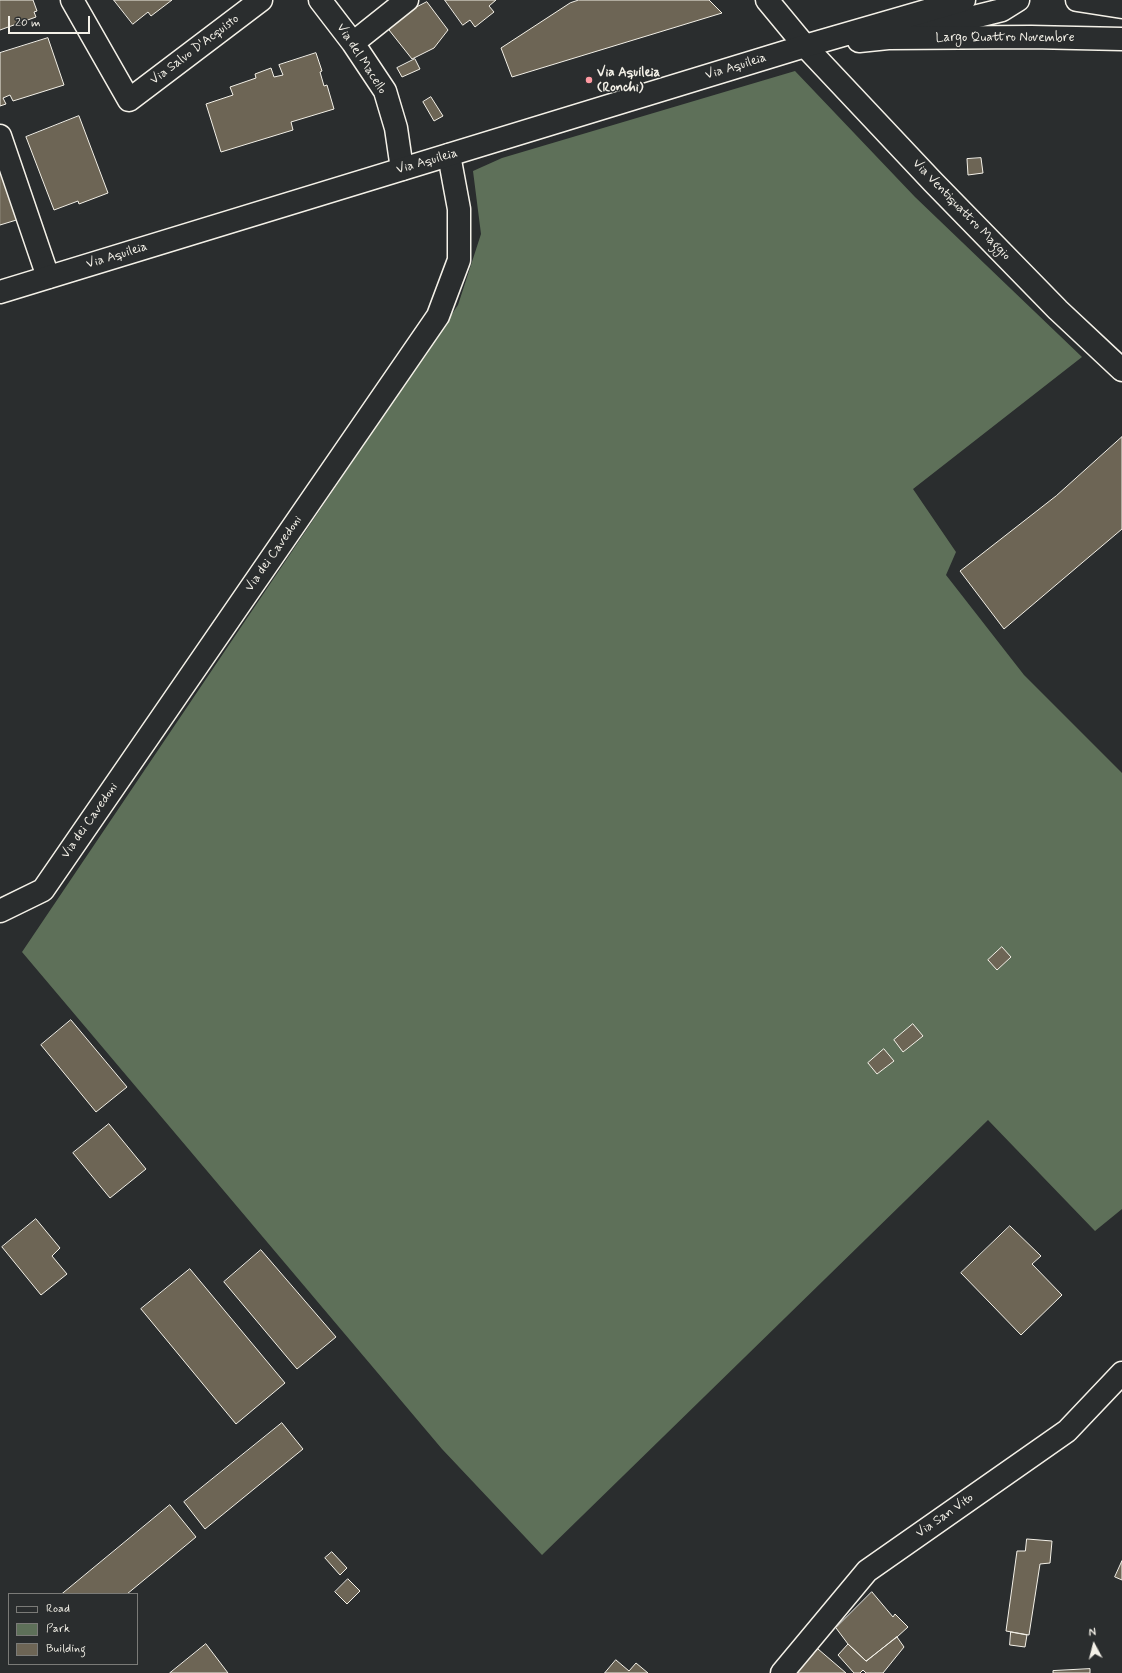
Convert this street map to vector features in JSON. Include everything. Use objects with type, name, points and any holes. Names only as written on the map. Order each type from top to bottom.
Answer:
[{"type":"street","name":"Via Salvo D'Acquisto","points":[[72,0],[129,100],[261,0]]},
{"type":"street","name":"Via del Macello","points":[[320,0],[354,43],[385,91],[396,128],[402,169]]},
{"type":"street","points":[[354,43],[407,0]]},
{"type":"street","name":"Via Ventiquattro Maggio","points":[[767,0],[804,46],[995,246],[1058,310],[1122,370]]},
{"type":"street","points":[[804,46],[964,0]]},
{"type":"street","name":"Largo Quattro Novembre","points":[[888,38],[1002,10],[1018,0]]},
{"type":"street","points":[[1077,0],[1122,7]]},
{"type":"street","name":"Largo Quattro Novembre","points":[[804,46],[888,38],[1031,37],[1122,39]]},
{"type":"street","name":"Via Aquileia","points":[[0,292],[804,46]]},
{"type":"street","points":[[0,136],[48,277]]},
{"type":"street","name":"Via dei Cavedoni","points":[[0,911],[43,890],[438,316],[459,260],[459,209],[449,155]]},
{"type":"street","name":"Via San Vito","points":[[782,1673],[866,1571],[1067,1431],[1122,1373]]},
{"type":"green space","points":[[795,71],[915,197],[1082,357],[913,489],[956,552],[946,575],[1024,675],[1122,773],[1122,1209],[1095,1231],[988,1120],[542,1555],[442,1449],[22,952],[458,305],[481,234],[473,171],[502,158]]},
{"type":"building","points":[[0,0],[33,0],[37,11],[34,12],[36,17],[0,30]]},
{"type":"building","points":[[114,0],[172,0],[151,16],[148,12],[133,24]]},
{"type":"building","points":[[445,0],[496,0],[489,6],[494,12],[475,27],[470,20],[463,25]]},
{"type":"building","points":[[579,0],[709,0],[722,13],[512,77],[501,48],[570,3]]},
{"type":"building","points":[[427,2],[448,30],[434,48],[412,59],[389,30],[407,12]]},
{"type":"building","points":[[48,38],[64,85],[13,101],[10,95],[3,98],[6,104],[0,106],[0,53]]},
{"type":"building","points":[[316,53],[322,71],[320,72],[324,86],[327,85],[334,109],[291,122],[293,130],[221,152],[206,104],[233,95],[230,87],[256,78],[255,74],[271,68],[274,77],[283,75],[279,65]]},
{"type":"building","points":[[415,59],[420,69],[402,77],[397,68]]},
{"type":"building","points":[[431,97],[443,116],[434,121],[423,102]]},
{"type":"building","points":[[79,116],[108,193],[79,204],[78,201],[54,210],[26,137]]},
{"type":"building","points":[[981,158],[983,173],[968,175],[967,159]]},
{"type":"building","points":[[0,171],[2,171],[23,218],[0,225]]},
{"type":"building","points":[[1122,437],[1122,529],[1004,629],[960,571],[1056,496]]},
{"type":"building","points":[[1002,947],[1011,957],[997,970],[988,960]]},
{"type":"building","points":[[71,1020],[127,1087],[96,1112],[41,1045]]},
{"type":"building","points":[[913,1024],[923,1036],[903,1052],[894,1040]]},
{"type":"building","points":[[884,1049],[894,1061],[877,1074],[868,1063]]},
{"type":"building","points":[[109,1124],[146,1169],[110,1198],[73,1153]]},
{"type":"building","points":[[36,1219],[60,1248],[52,1256],[67,1274],[41,1295],[2,1247]]},
{"type":"building","points":[[1010,1226],[1041,1256],[1032,1264],[1062,1295],[1021,1335],[961,1273]]},
{"type":"building","points":[[261,1250],[336,1337],[297,1369],[224,1282]]},
{"type":"building","points":[[190,1269],[285,1383],[236,1424],[141,1309]]},
{"type":"building","points":[[282,1423],[303,1449],[205,1529],[184,1502]]},
{"type":"building","points":[[170,1505],[196,1537],[128,1593],[63,1593]]},
{"type":"building","points":[[1027,1539],[1052,1541],[1050,1563],[1040,1564],[1029,1635],[1006,1631],[1017,1551],[1025,1551]]},
{"type":"building","points":[[332,1552],[347,1568],[340,1575],[325,1558]]},
{"type":"building","points":[[1122,1561],[1122,1580],[1115,1577]]},
{"type":"building","points":[[348,1579],[360,1591],[347,1604],[335,1592]]},
{"type":"building","points":[[872,1592],[893,1617],[895,1614],[908,1627],[866,1661],[848,1644],[836,1628]]},
{"type":"building","points":[[1011,1632],[1027,1635],[1025,1647],[1010,1645]]},
{"type":"building","points":[[897,1637],[904,1647],[883,1673],[866,1673],[863,1670],[860,1673],[854,1673],[838,1655],[848,1644],[866,1661]]},
{"type":"building","points":[[206,1644],[228,1673],[170,1673]]},
{"type":"building","points":[[818,1649],[846,1673],[797,1673]]},
{"type":"building","points":[[616,1660],[629,1671],[636,1663],[648,1673],[605,1673]]},
{"type":"building","points":[[1090,1669],[1090,1673],[1053,1673],[1053,1671]]},
{"type":"place","name":"Via Aquileia (Ronchi)","points":[[589,80]]}]
